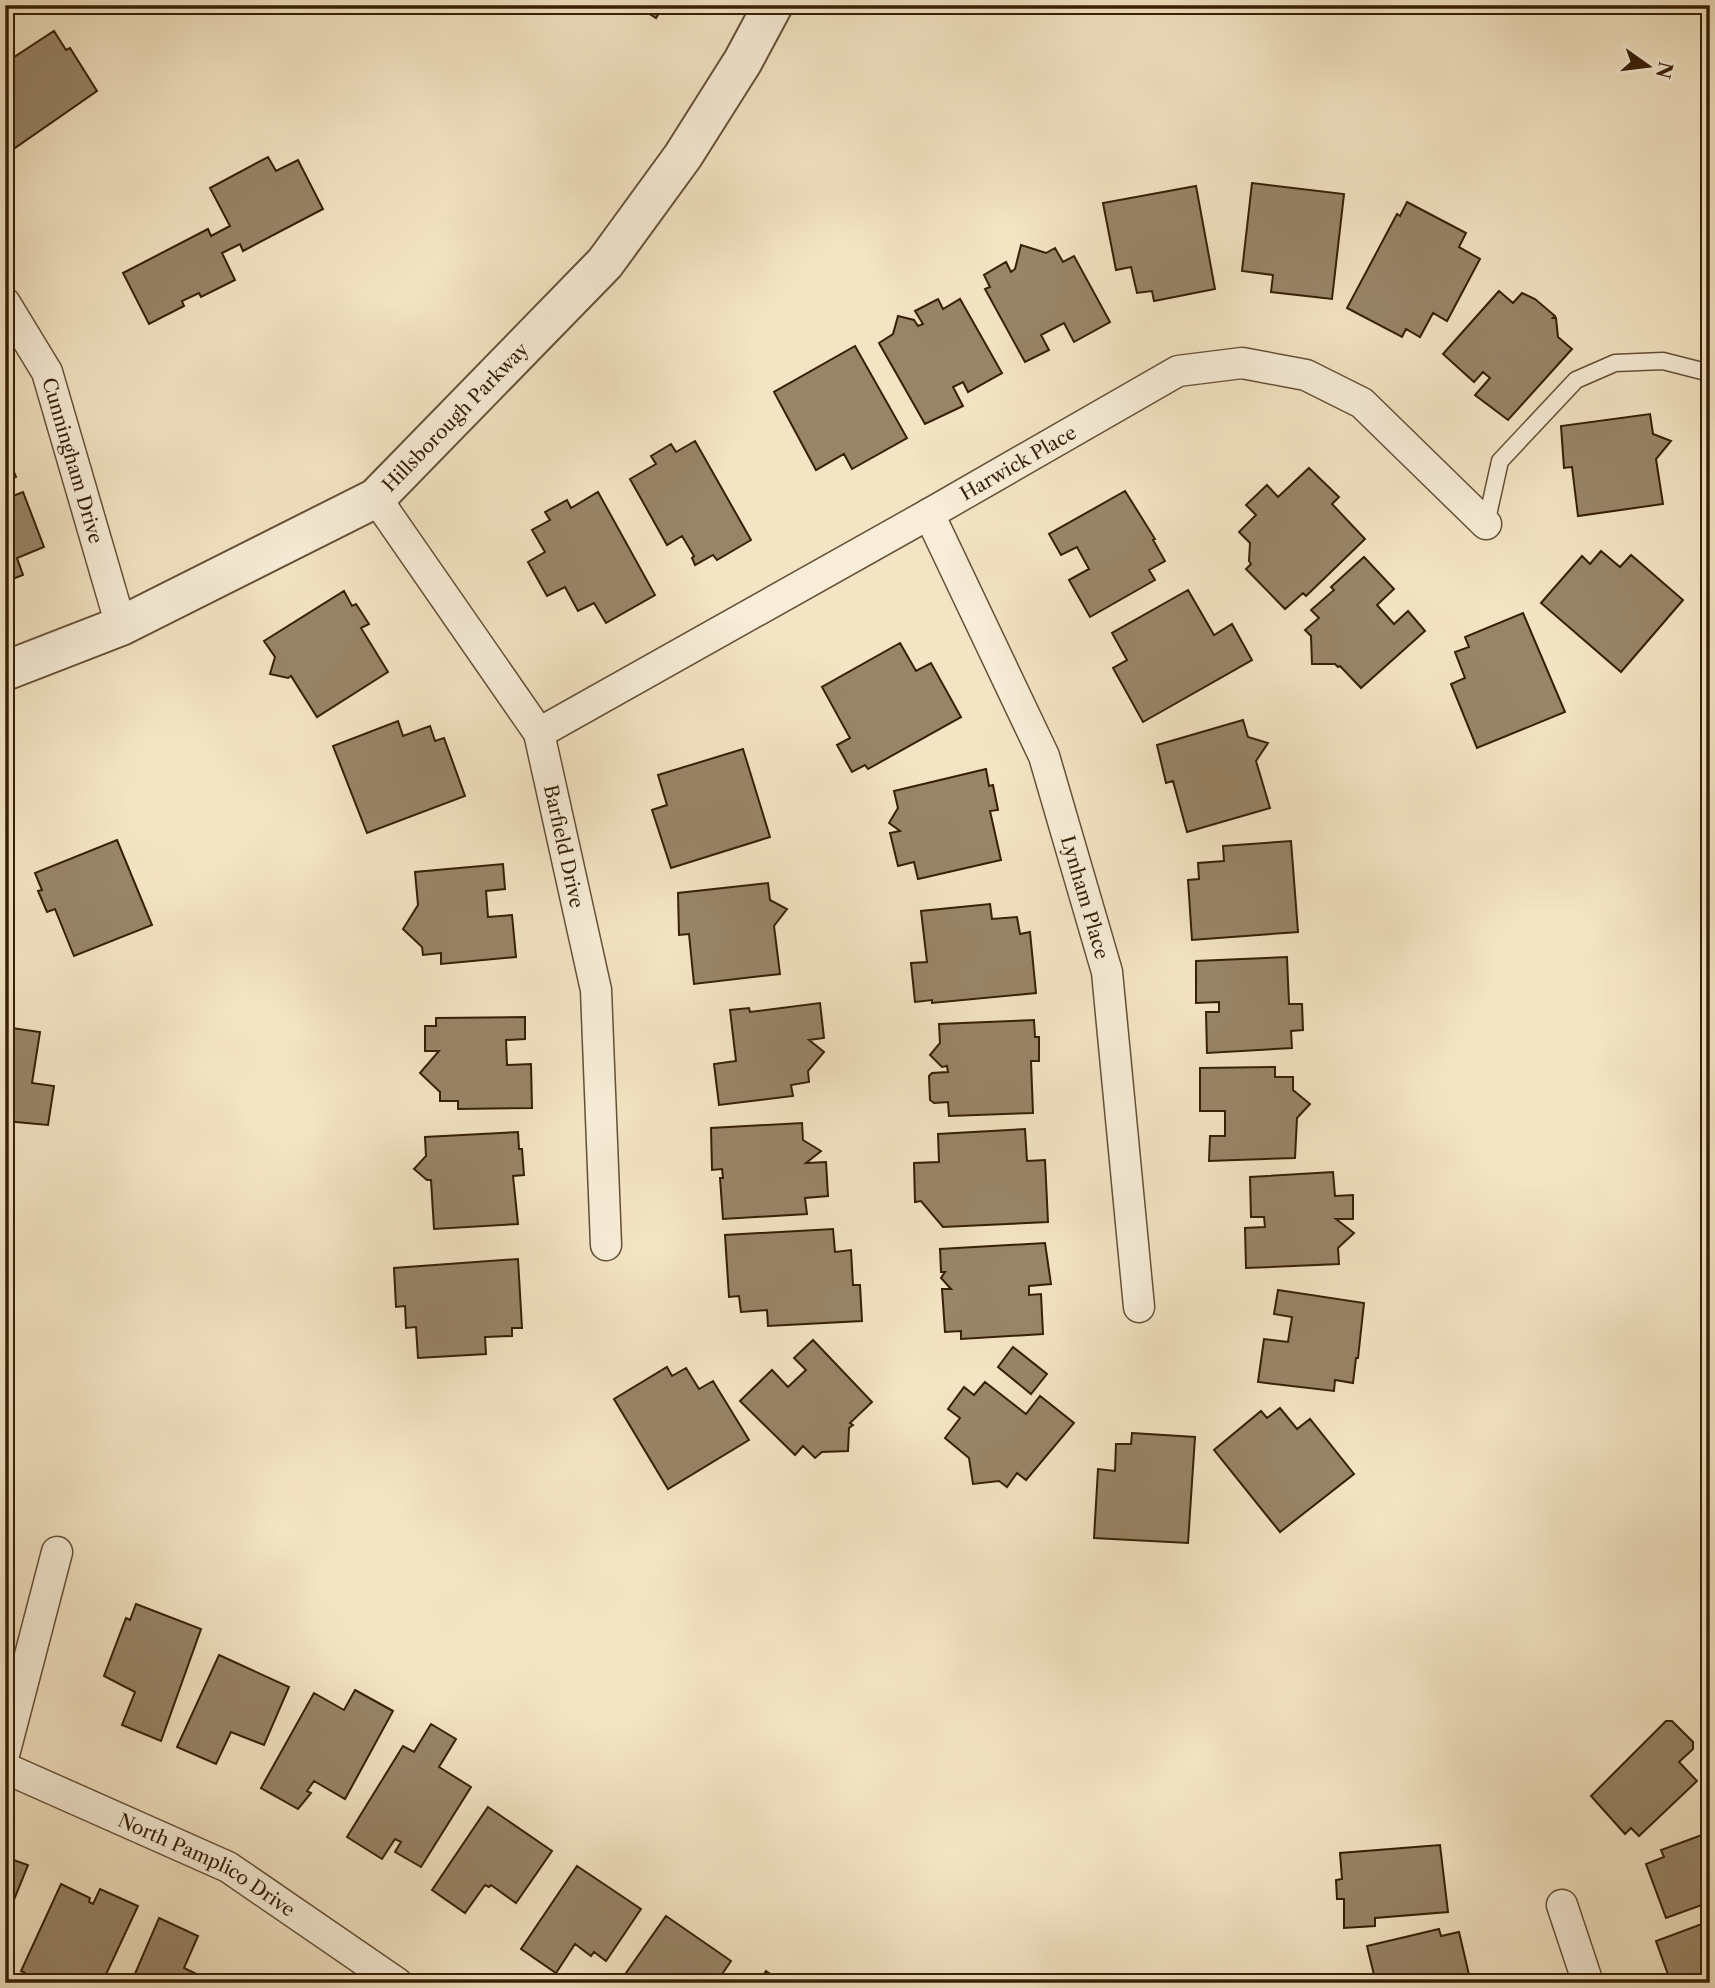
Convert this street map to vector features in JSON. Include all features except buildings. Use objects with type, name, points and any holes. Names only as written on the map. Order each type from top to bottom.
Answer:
[{"type":"street","name":"Hillsborough Parkway","points":[[5,671],[121,626],[376,498],[605,263],[683,156],[743,61],[773,5]]},
{"type":"street","name":"Cunningham Drive","points":[[5,303],[47,372],[121,626]]},
{"type":"street","name":"Harwick Place","points":[[539,733],[1178,371],[1242,363],[1306,375],[1362,403],[1486,524]]},
{"type":"street","name":"Barfield Drive","points":[[376,498],[539,733],[596,990],[606,1245]]},
{"type":"street","name":"Lynham Place","points":[[929,514],[1044,756],[1107,972],[1139,1307]]},
{"type":"street","points":[[5,1751],[57,1552]]},
{"type":"street","name":"North Pamplico Drive","points":[[5,1768],[228,1867],[397,1983]]},
{"type":"street","points":[[1562,1905],[1588,1983]]},
{"type":"lane","points":[[1486,524],[1500,461],[1576,380],[1615,363],[1663,361],[1710,373]]}]
